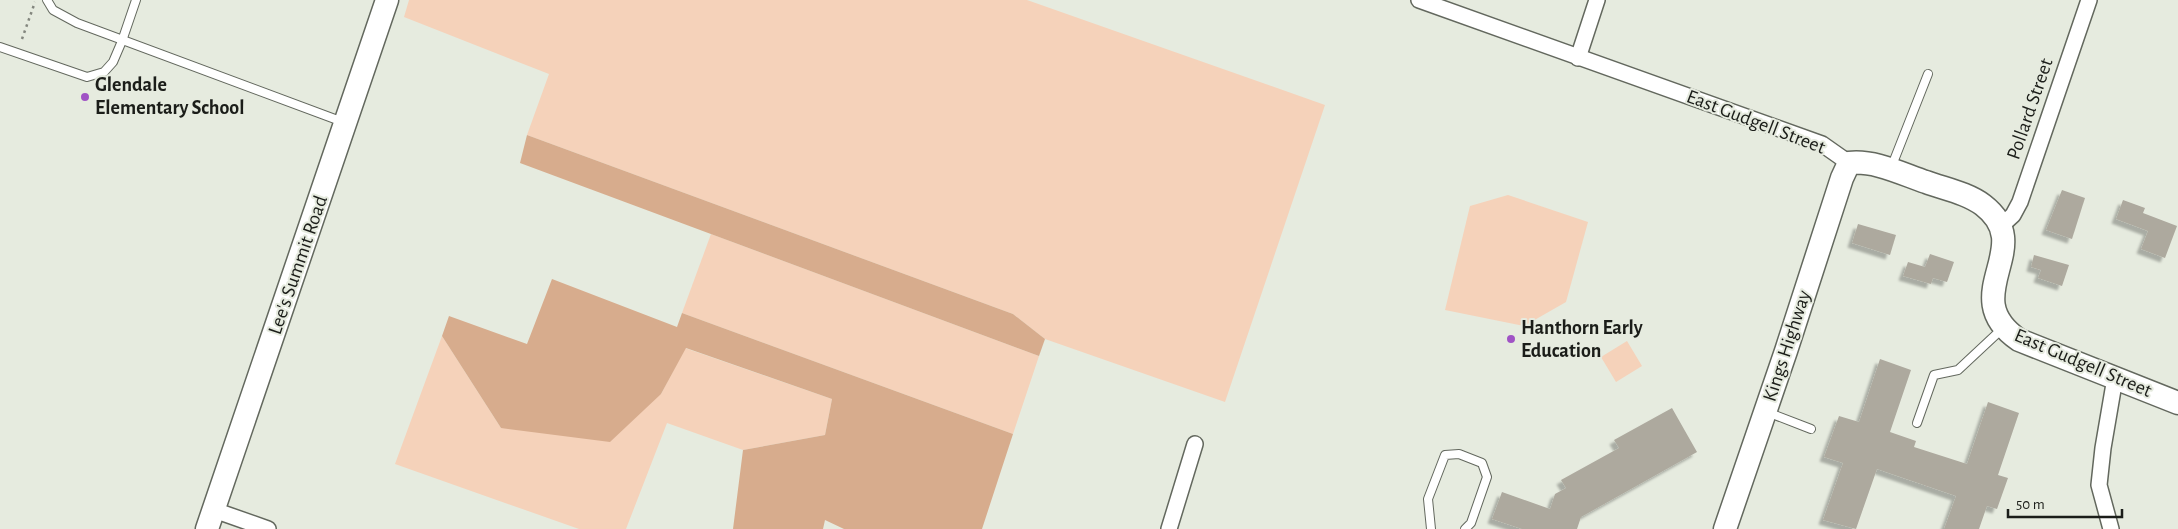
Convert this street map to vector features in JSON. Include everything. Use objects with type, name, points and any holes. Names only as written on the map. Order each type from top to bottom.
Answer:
[{"type":"street","name":"Lee's Summit Road","points":[[211,519],[387,0]]},
{"type":"street","name":"East Gudgell Street","points":[[1419,0],[1822,144],[1849,162],[1870,163],[1975,200],[1993,214],[2001,226],[2004,242],[1994,288],[1993,302],[1995,313],[2004,328],[2020,340],[2178,403]]},
{"type":"street","points":[[1578,58],[1596,0]]},
{"type":"street","name":"Pollard Street","points":[[2001,226],[2013,215],[2020,202],[2088,0]]},
{"type":"street","name":"Kings Highway","points":[[1725,529],[1766,412],[1842,178],[1849,162]]},
{"type":"street","points":[[2111,529],[2099,484],[2102,448],[2114,378]]},
{"type":"street","points":[[1168,529],[1195,444]]},
{"type":"street","points":[[211,519],[268,529]]},
{"type":"lane","points":[[47,0],[53,10],[77,24],[346,123]]},
{"type":"lane","points":[[0,47],[87,77],[104,72],[113,62],[136,0]]},
{"type":"lane","points":[[1890,170],[1928,74]]},
{"type":"lane","points":[[1917,423],[1934,375],[1958,370],[2004,328]]},
{"type":"lane","points":[[1766,412],[1811,428]]},
{"type":"lane","points":[[1431,529],[1428,499],[1446,455],[1459,454],[1482,463],[1487,477],[1470,522],[1465,529]]},
{"type":"path","points":[[22,39],[36,0]]},
{"type":"shaded area","points":[[409,0],[1027,0],[1325,105],[1225,402],[1045,339],[1013,314],[527,135],[549,74],[404,17]]},
{"type":"shaded area","points":[[527,135],[1013,314],[1045,339],[1039,356],[520,163]]},
{"type":"shaded area","points":[[1508,195],[1588,222],[1566,302],[1524,326],[1445,310],[1470,206]]},
{"type":"shaded area","points":[[711,234],[1039,356],[1013,434],[682,313]]},
{"type":"shaded area","points":[[552,279],[677,327],[682,313],[1013,434],[982,529],[844,529],[825,520],[823,529],[733,529],[743,450],[825,435],[832,399],[686,348],[661,394],[610,442],[501,428],[442,336],[449,316],[527,344]]},
{"type":"shaded area","points":[[442,336],[501,428],[661,394],[685,348],[832,399],[825,435],[743,450],[667,423],[626,529],[579,529],[395,464]]},
{"type":"shaded area","points":[[1627,341],[1642,366],[1616,382],[1601,357]]},
{"type":"building","points":[[2062,190],[2085,198],[2072,239],[2046,230]]},
{"type":"building","points":[[2123,200],[2145,208],[2143,213],[2177,226],[2165,258],[2141,249],[2148,231],[2116,219]]},
{"type":"building","points":[[1858,224],[1896,235],[1890,255],[1852,243]]},
{"type":"building","points":[[1930,254],[1954,262],[1947,282],[1933,278],[1931,284],[1903,276],[1908,262],[1925,267]]},
{"type":"building","points":[[2034,255],[2069,265],[2062,286],[2038,278],[2041,270],[2031,267]]},
{"type":"building","points":[[1880,359],[1911,370],[1890,432],[1916,441],[1914,447],[1967,464],[1988,402],[2019,413],[1998,475],[2008,478],[1997,509],[1987,506],[1979,529],[1944,529],[1956,496],[1877,469],[1856,529],[1823,520],[1843,463],[1824,457],[1839,416],[1859,422]]},
{"type":"building","points":[[1672,408],[1697,452],[1581,517],[1577,529],[1522,529],[1492,519],[1502,492],[1550,509],[1555,494],[1566,488],[1561,480],[1619,448],[1614,440]]},
{"type":"place","name":"Glendale Elementary School","points":[[85,97]]},
{"type":"place","name":"Hanthorn Early Education","points":[[1511,339]]}]
